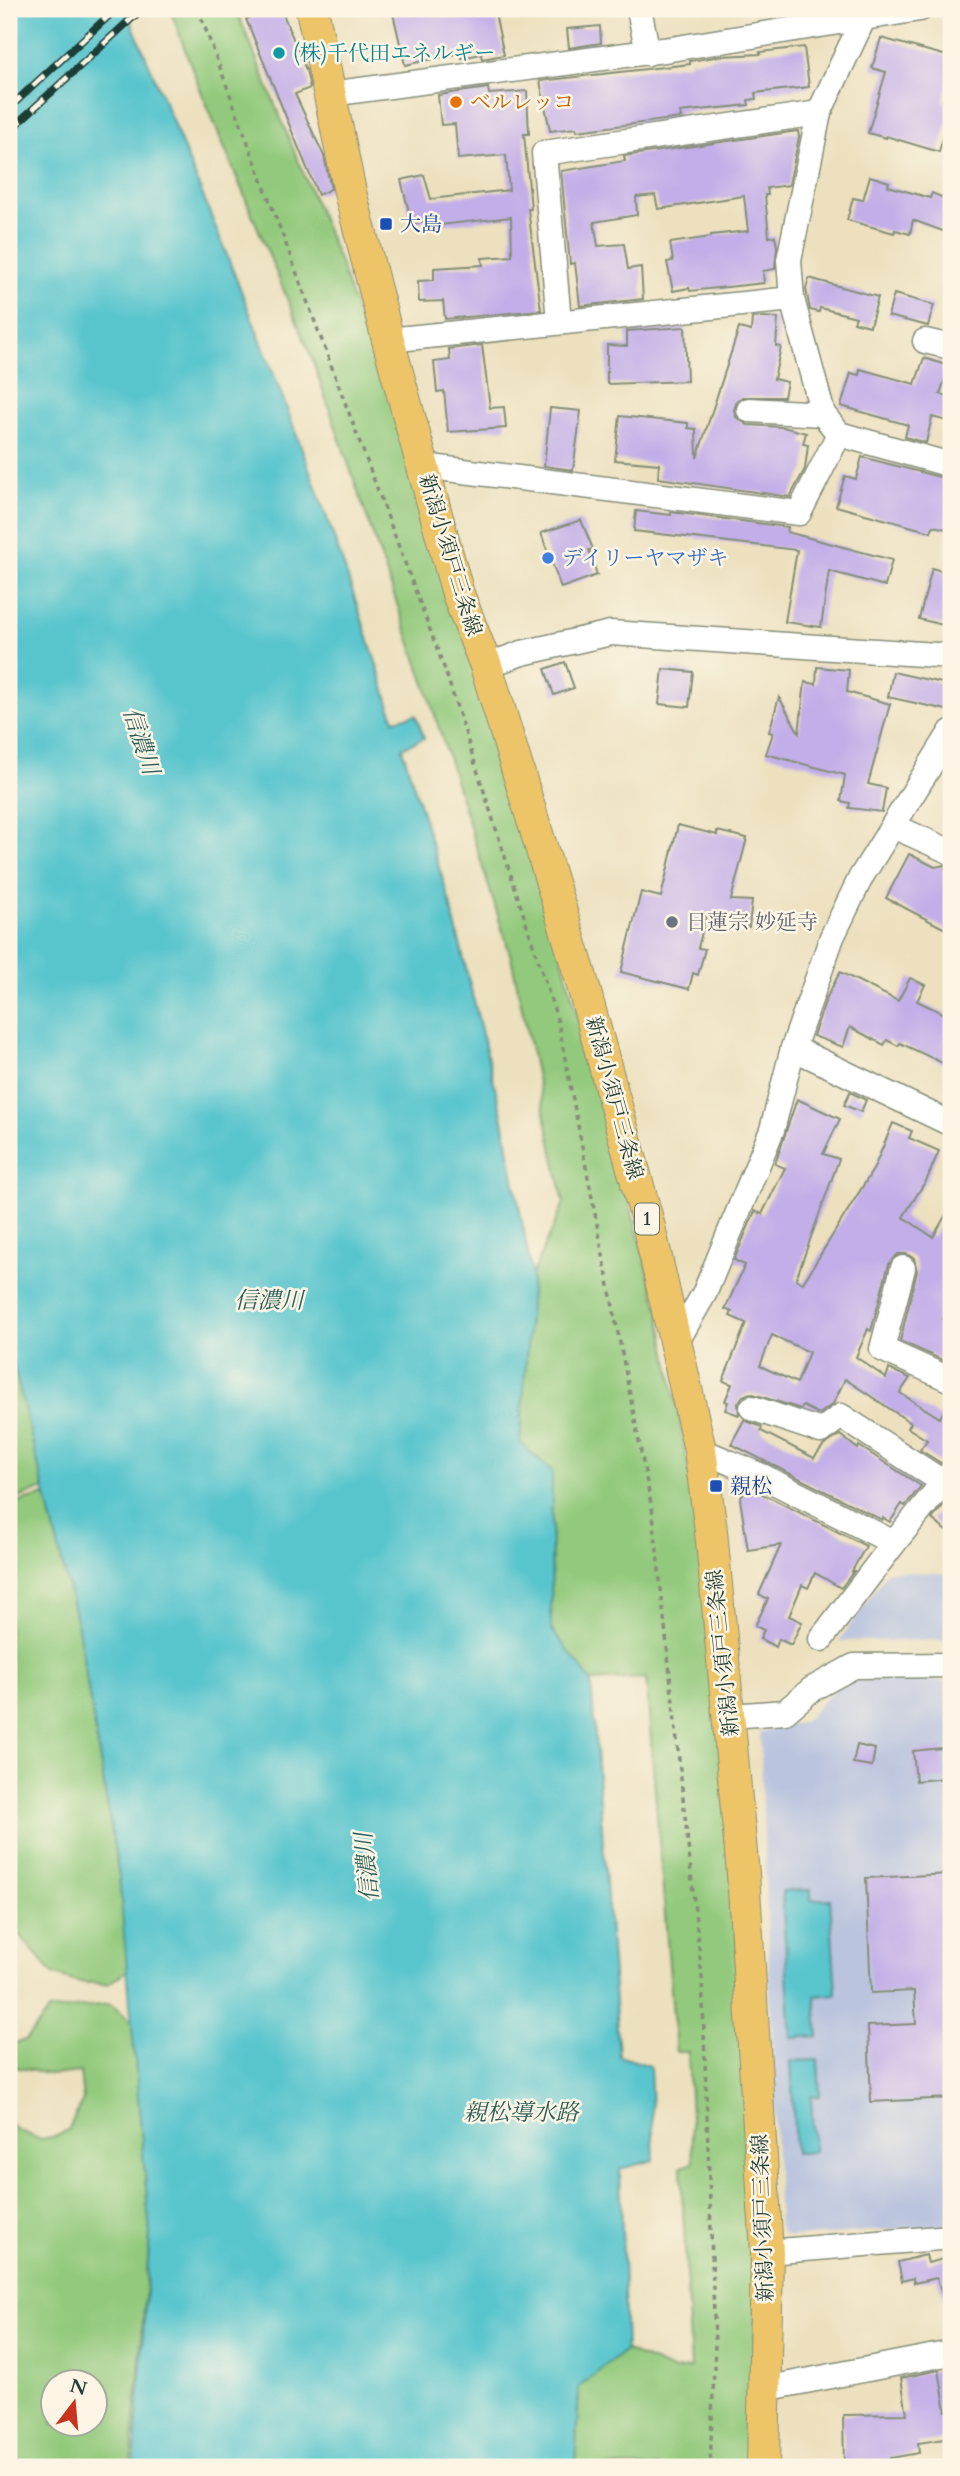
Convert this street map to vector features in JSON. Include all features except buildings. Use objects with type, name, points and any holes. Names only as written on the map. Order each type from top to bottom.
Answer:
[{"type":"main road","name":"新潟小須戸三条線","points":[[312,9],[350,192],[388,340],[457,594],[485,666],[581,978],[648,1223],[700,1450],[711,1531],[743,1874],[767,2252],[762,2467]]},
{"type":"street","points":[[639,9],[648,52]]},
{"type":"street","points":[[330,94],[648,52],[866,13],[920,9]]},
{"type":"street","points":[[866,13],[819,113],[789,260],[792,299],[823,414],[839,433],[951,465]]},
{"type":"street","points":[[559,321],[544,153],[819,113]]},
{"type":"street","points":[[388,340],[792,299]]},
{"type":"street","points":[[925,341],[951,346]]},
{"type":"street","points":[[749,410],[823,414]]},
{"type":"street","points":[[423,466],[799,513],[839,433]]},
{"type":"street","points":[[485,666],[522,653],[611,633],[951,656]]},
{"type":"street","points":[[676,1343],[705,1293],[772,1130],[793,1048],[832,937],[861,877],[951,732]]},
{"type":"street","points":[[893,826],[951,852]]},
{"type":"street","points":[[793,1048],[951,1124]]},
{"type":"street","points":[[903,1268],[882,1349],[951,1380]]},
{"type":"street","points":[[752,1408],[821,1431],[841,1416],[947,1478],[821,1639]]},
{"type":"street","points":[[700,1450],[762,1476],[894,1543]]},
{"type":"street","points":[[729,1716],[785,1712],[812,1689],[853,1666],[951,1665]]},
{"type":"street","points":[[767,2252],[951,2237]]},
{"type":"street","points":[[764,2389],[951,2353]]},
{"type":"path","points":[[198,9],[445,670],[558,1022],[653,1514],[699,1950],[715,2344],[710,2467]]},
{"type":"shaded area","points":[[888,1571],[951,1574],[951,1640],[839,1641]]},
{"type":"shaded area","points":[[845,1678],[951,1681],[951,2225],[791,2237],[783,2234],[779,2226],[760,1732],[804,1722]]},
{"type":"green space","points":[[170,9],[236,9],[340,263],[363,330],[375,356],[383,352],[530,843],[659,1310],[703,1546],[735,1895],[755,2264],[755,2467],[575,2467],[579,2387],[626,2350],[672,2370],[691,2368],[681,2167],[693,2163],[688,2052],[676,2052],[646,1678],[591,1681],[551,1629],[552,1471],[520,1443],[532,1275],[564,1203],[511,957],[427,690],[311,356],[198,84]]},
{"type":"green space","points":[[9,1346],[44,1488],[9,1502]]},
{"type":"green space","points":[[46,1495],[78,1627],[119,1876],[128,1970],[108,1984],[77,1982],[54,1975],[9,1923],[9,1509],[23,1501]]},
{"type":"green space","points":[[110,2004],[132,2021],[150,2234],[131,2467],[9,2467],[9,2122],[15,2129],[39,2139],[57,2136],[68,2130],[83,2100],[80,2072],[53,2075],[9,2066],[9,2044],[26,2040],[49,2011]]},
{"type":"water","name":"信濃川","points":[[9,9],[126,9],[269,361],[335,539],[394,720],[416,715],[424,738],[402,748],[450,903],[503,1120],[532,1275],[520,1443],[552,1471],[551,1629],[591,1681],[619,2056],[650,2066],[654,2160],[620,2169],[626,2350],[579,2387],[575,2467],[134,2467],[150,2234],[119,1876],[78,1627],[9,1346]]},
{"type":"water","points":[[811,1890],[811,1900],[830,1899],[836,1994],[815,1996],[818,2036],[791,2038],[782,1891]]},
{"type":"water","points":[[818,2060],[820,2096],[811,2097],[814,2152],[795,2153],[791,2061]]},
{"type":"railway","points":[[9,108],[116,9]]},
{"type":"railway","points":[[9,131],[142,9]]},
{"type":"place","name":"(株)千代田エネルギー","points":[[279,53]]},
{"type":"place","name":"ベルレッコ","points":[[456,102]]},
{"type":"place","name":"大島","points":[[386,224]]},
{"type":"place","name":"デイリーヤマザキ","points":[[548,558]]},
{"type":"place","name":"日蓮宗 妙延寺","points":[[672,922]]},
{"type":"place","name":"親松","points":[[716,1486]]},
{"type":"water label","name":"親松導水路","points":[[521,2112]]}]
